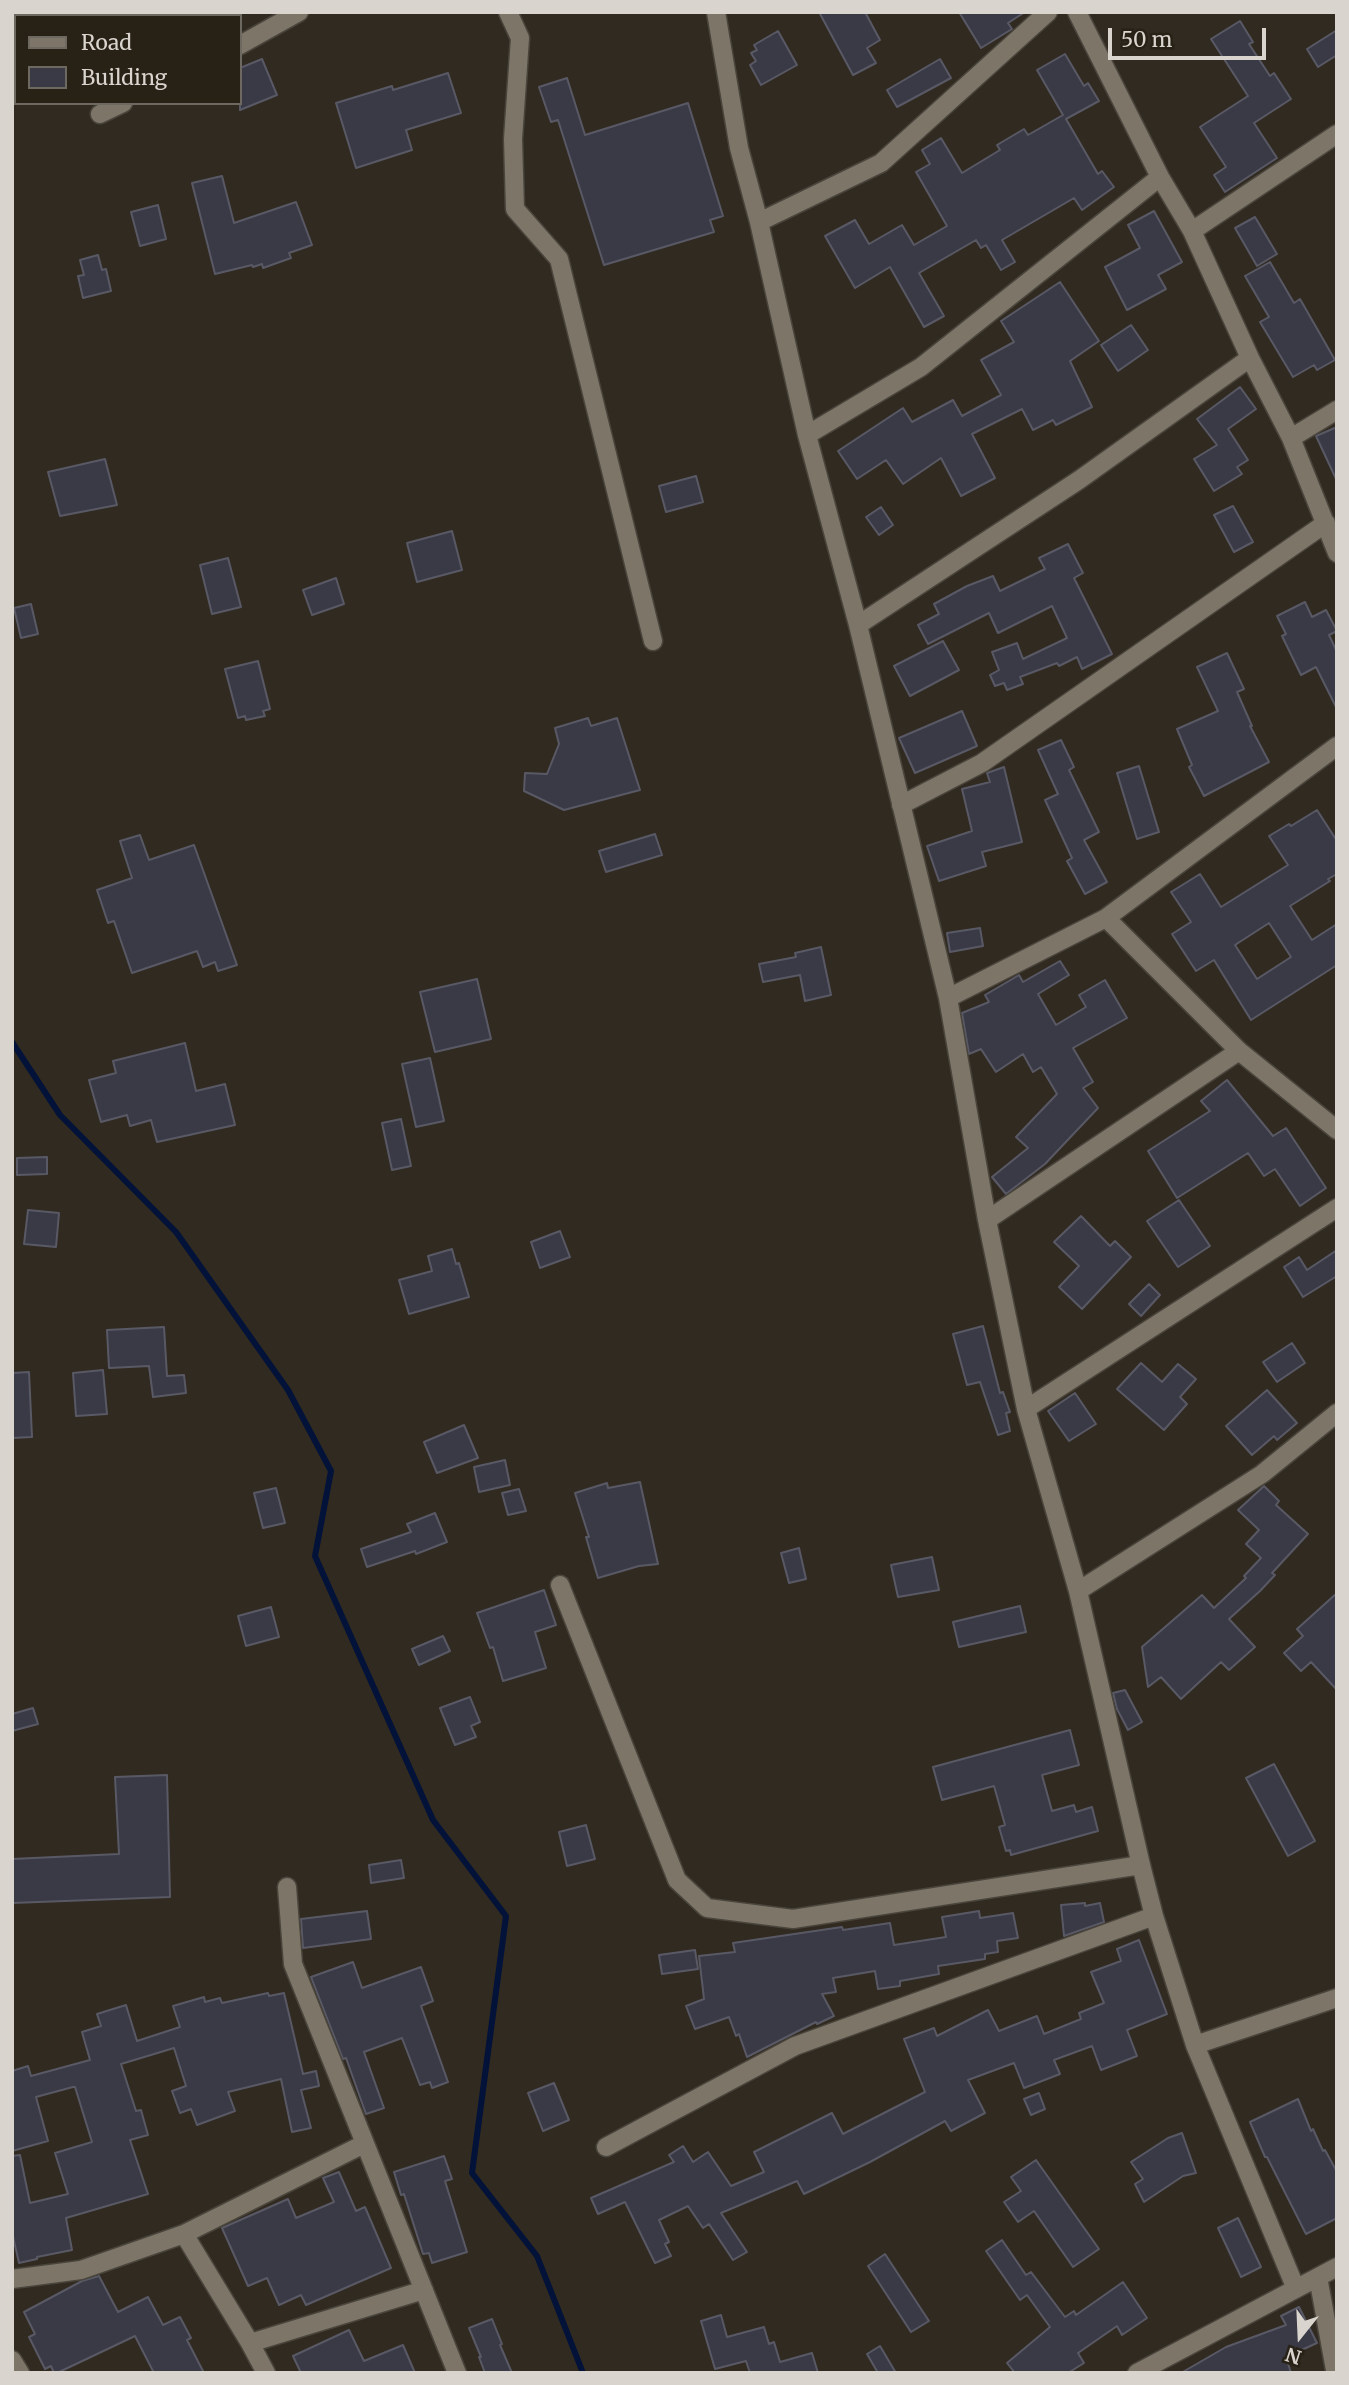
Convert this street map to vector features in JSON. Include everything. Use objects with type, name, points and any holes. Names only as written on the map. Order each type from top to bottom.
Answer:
[{"type":"street","points":[[242,44],[299,12]]},
{"type":"street","points":[[509,12],[520,38],[513,139],[514,209],[559,259],[653,641]]},
{"type":"street","points":[[759,222],[881,163],[1048,12]]},
{"type":"street","points":[[1077,12],[1160,177],[1192,231],[1250,358],[1291,439],[1337,553]]},
{"type":"street","points":[[718,13],[739,148],[759,222],[807,435],[858,625],[947,998],[987,1220],[1026,1409],[1078,1591],[1140,1865],[1195,2045],[1296,2288]]},
{"type":"street","points":[[100,114],[118,105]]},
{"type":"street","points":[[1192,231],[1337,134]]},
{"type":"street","points":[[807,435],[921,367],[1160,177]]},
{"type":"street","points":[[858,625],[1079,480],[1250,358]]},
{"type":"street","points":[[1291,439],[1337,410]]},
{"type":"street","points":[[901,805],[982,762],[1326,523]]},
{"type":"street","points":[[947,998],[1107,918],[1337,746]]},
{"type":"street","points":[[1107,918],[1239,1051],[1337,1130]]},
{"type":"street","points":[[987,1220],[1239,1051]]},
{"type":"street","points":[[1026,1409],[1337,1208]]},
{"type":"street","points":[[1078,1591],[1262,1474],[1337,1413]]},
{"type":"street","points":[[560,1585],[677,1880],[707,1908],[793,1919],[1140,1865]]},
{"type":"street","points":[[287,1886],[293,1964],[457,2373]]},
{"type":"street","points":[[606,2147],[795,2046],[1154,1916]]},
{"type":"street","points":[[1195,2045],[1337,1998]]},
{"type":"street","points":[[12,2279],[81,2270],[184,2234],[364,2144]]},
{"type":"street","points":[[184,2234],[266,2373]]},
{"type":"street","points":[[1137,2373],[1337,2267]]},
{"type":"street","points":[[1318,2277],[1335,2370]]},
{"type":"street","points":[[250,2343],[424,2290]]},
{"type":"street","points":[[12,2360],[20,2373]]},
{"type":"building","points":[[819,12],[865,12],[880,40],[867,48],[876,63],[853,75]]},
{"type":"building","points":[[959,12],[1025,12],[1008,23],[1012,29],[981,48]]},
{"type":"building","points":[[1240,21],[1253,42],[1249,44],[1270,76],[1274,73],[1291,99],[1254,123],[1277,158],[1225,192],[1214,175],[1226,167],[1200,127],[1248,96],[1211,39]]},
{"type":"building","points":[[1337,30],[1337,55],[1318,67],[1307,49]]},
{"type":"building","points":[[778,31],[797,65],[761,85],[750,65],[756,61],[751,53],[757,50],[754,45]]},
{"type":"building","points":[[1065,54],[1084,86],[1088,83],[1099,101],[1066,119],[1098,174],[1102,171],[1114,187],[1082,210],[1074,198],[1002,240],[1015,262],[1001,270],[986,245],[981,248],[976,240],[919,273],[944,316],[924,327],[890,267],[855,288],[825,236],[855,220],[869,244],[902,225],[914,245],[947,226],[916,172],[930,164],[922,150],[941,138],[962,173],[1000,150],[997,145],[1024,129],[1028,135],[1063,115],[1037,70]]},
{"type":"building","points":[[262,59],[277,95],[240,110],[242,67]]},
{"type":"building","points":[[940,59],[951,78],[897,107],[887,90]]},
{"type":"building","points":[[448,73],[461,113],[406,130],[412,150],[356,168],[336,103],[392,86],[393,90]]},
{"type":"building","points":[[567,78],[585,135],[688,103],[723,216],[710,220],[714,232],[604,265],[558,120],[551,122],[539,87]]},
{"type":"building","points":[[222,176],[234,223],[296,202],[312,245],[289,253],[291,258],[263,268],[262,264],[252,265],[215,274],[192,183]]},
{"type":"building","points":[[158,205],[166,239],[140,246],[131,212]]},
{"type":"building","points":[[1154,211],[1182,262],[1158,275],[1166,289],[1127,310],[1105,267],[1140,248],[1128,225]]},
{"type":"building","points":[[1255,217],[1277,254],[1257,266],[1235,228]]},
{"type":"building","points":[[98,255],[102,270],[106,269],[111,291],[83,298],[78,276],[84,275],[80,260]]},
{"type":"building","points":[[1270,262],[1294,303],[1300,299],[1335,360],[1317,370],[1314,365],[1293,377],[1260,322],[1269,317],[1245,276]]},
{"type":"building","points":[[1060,282],[1099,341],[1070,361],[1092,407],[1056,425],[1053,420],[1033,430],[1022,409],[972,434],[995,478],[961,496],[941,458],[903,484],[886,460],[857,479],[838,451],[903,408],[912,422],[953,400],[962,416],[1001,395],[981,360],[1014,342],[1001,321]]},
{"type":"building","points":[[1131,325],[1148,350],[1118,371],[1101,345]]},
{"type":"building","points":[[1240,387],[1256,409],[1228,429],[1248,460],[1237,467],[1242,474],[1214,491],[1194,459],[1217,445],[1197,419]]},
{"type":"building","points":[[1337,427],[1337,481],[1316,436]]},
{"type":"building","points":[[105,459],[117,505],[60,516],[48,472]]},
{"type":"building","points":[[696,476],[703,502],[666,512],[659,486]]},
{"type":"building","points":[[1233,506],[1253,542],[1234,552],[1214,515]]},
{"type":"building","points":[[881,507],[893,525],[879,535],[866,517]]},
{"type":"building","points":[[452,531],[462,570],[417,582],[407,543]]},
{"type":"building","points":[[1068,544],[1083,573],[1074,578],[1112,654],[1082,669],[1077,657],[1059,666],[1057,663],[1020,677],[1023,684],[1007,690],[1004,683],[995,686],[990,675],[999,670],[992,652],[1017,643],[1023,659],[1067,638],[1052,606],[998,633],[989,613],[928,644],[918,625],[939,614],[934,604],[967,586],[993,576],[1000,591],[1045,569],[1039,558]]},
{"type":"building","points":[[228,558],[241,607],[212,614],[200,565]]},
{"type":"building","points":[[336,578],[344,604],[312,615],[303,590]]},
{"type":"building","points":[[1305,602],[1312,617],[1326,610],[1337,631],[1329,635],[1337,652],[1337,709],[1316,667],[1301,675],[1282,636],[1286,634],[1277,616]]},
{"type":"building","points":[[31,604],[38,634],[21,638],[14,608]]},
{"type":"building","points":[[943,641],[959,670],[910,696],[894,666]]},
{"type":"building","points":[[1227,653],[1244,689],[1237,692],[1250,726],[1269,762],[1204,796],[1189,767],[1192,765],[1177,729],[1218,711],[1197,667]]},
{"type":"building","points":[[258,661],[270,709],[263,711],[265,716],[246,720],[245,716],[238,718],[225,669]]},
{"type":"building","points":[[962,711],[977,746],[915,773],[899,738]]},
{"type":"building","points":[[588,718],[591,726],[617,718],[640,790],[564,810],[524,791],[525,773],[547,774],[559,744],[555,728]]},
{"type":"building","points":[[1061,740],[1074,767],[1069,770],[1099,832],[1084,840],[1107,882],[1085,894],[1067,861],[1072,858],[1045,800],[1058,794],[1038,750]]},
{"type":"building","points":[[1139,766],[1159,832],[1137,839],[1117,773]]},
{"type":"building","points":[[1004,767],[1022,842],[982,852],[986,866],[939,881],[927,846],[972,831],[962,789],[990,782],[987,773]]},
{"type":"building","points":[[1317,810],[1337,841],[1337,874],[1290,906],[1312,940],[1337,924],[1337,965],[1251,1020],[1214,960],[1196,971],[1172,934],[1191,922],[1171,892],[1200,874],[1221,907],[1288,865],[1269,836],[1289,824],[1291,826]],"holes":[[[1269,923],[1291,957],[1257,979],[1235,945]]]},
{"type":"building","points":[[655,834],[662,855],[606,872],[599,851]]},
{"type":"building","points":[[140,835],[149,860],[194,845],[237,965],[218,971],[215,962],[203,967],[197,951],[132,973],[114,921],[108,923],[97,890],[132,878],[120,841]]},
{"type":"building","points":[[980,928],[983,946],[950,952],[947,933]]},
{"type":"building","points":[[821,947],[831,995],[805,1001],[800,975],[763,982],[759,964],[796,957],[795,953]]},
{"type":"building","points":[[1060,961],[1069,975],[1038,994],[1056,1025],[1086,1007],[1079,995],[1105,980],[1127,1018],[1073,1048],[1093,1082],[1083,1088],[1098,1108],[1045,1164],[1006,1194],[992,1177],[1028,1148],[1016,1137],[1057,1094],[1041,1067],[1033,1072],[1023,1054],[996,1072],[981,1049],[969,1054],[962,1013],[989,1002],[985,995],[1019,975],[1023,982]]},
{"type":"building","points":[[477,979],[491,1039],[435,1052],[420,992]]},
{"type":"building","points":[[185,1043],[196,1091],[225,1084],[235,1125],[157,1142],[151,1120],[130,1126],[127,1115],[101,1122],[89,1080],[116,1073],[113,1061]]},
{"type":"building","points":[[430,1058],[444,1121],[416,1127],[402,1064]]},
{"type":"building","points":[[1227,1080],[1273,1136],[1286,1128],[1326,1188],[1300,1206],[1275,1169],[1264,1176],[1248,1153],[1177,1198],[1148,1151],[1210,1111],[1201,1101]]},
{"type":"building","points":[[401,1119],[411,1166],[392,1170],[382,1123]]},
{"type":"building","points":[[47,1157],[47,1174],[17,1175],[17,1158]]},
{"type":"building","points":[[1179,1200],[1210,1246],[1178,1267],[1147,1221]]},
{"type":"building","points":[[28,1210],[59,1213],[56,1247],[24,1244]]},
{"type":"building","points":[[1081,1216],[1110,1246],[1115,1241],[1131,1257],[1082,1309],[1059,1287],[1079,1266],[1054,1242]]},
{"type":"building","points":[[560,1231],[570,1257],[540,1268],[531,1242]]},
{"type":"building","points":[[452,1249],[469,1297],[409,1314],[399,1280],[432,1271],[428,1256]]},
{"type":"building","points":[[1337,1250],[1337,1276],[1303,1297],[1284,1267],[1299,1257],[1307,1270]]},
{"type":"building","points":[[1149,1284],[1160,1295],[1141,1316],[1129,1304]]},
{"type":"building","points":[[983,1326],[1000,1393],[1003,1392],[1010,1412],[1006,1413],[1010,1431],[998,1435],[980,1382],[967,1385],[953,1334]]},
{"type":"building","points":[[164,1327],[167,1376],[184,1375],[186,1393],[153,1397],[149,1366],[109,1368],[107,1330]]},
{"type":"building","points":[[1292,1343],[1305,1363],[1277,1382],[1263,1362]]},
{"type":"building","points":[[1141,1363],[1162,1382],[1178,1364],[1196,1379],[1180,1397],[1187,1404],[1164,1430],[1117,1389]]},
{"type":"building","points":[[103,1370],[107,1414],[76,1416],[73,1373]]},
{"type":"building","points":[[29,1372],[32,1437],[12,1438],[12,1373]]},
{"type":"building","points":[[1267,1390],[1297,1423],[1277,1440],[1274,1436],[1252,1455],[1226,1426]]},
{"type":"building","points":[[1075,1393],[1096,1424],[1069,1441],[1048,1411]]},
{"type":"building","points":[[464,1425],[478,1458],[437,1473],[424,1442]]},
{"type":"building","points":[[505,1460],[510,1485],[479,1492],[474,1467]]},
{"type":"building","points":[[640,1482],[658,1564],[639,1566],[598,1578],[575,1493],[607,1483],[608,1488]]},
{"type":"building","points":[[1264,1486],[1279,1501],[1276,1505],[1308,1534],[1272,1573],[1275,1575],[1229,1619],[1255,1647],[1229,1670],[1221,1662],[1181,1699],[1161,1677],[1148,1687],[1142,1647],[1202,1595],[1214,1608],[1246,1578],[1244,1576],[1261,1558],[1246,1544],[1259,1530],[1238,1510]]},
{"type":"building","points":[[276,1488],[285,1523],[263,1528],[254,1493]]},
{"type":"building","points":[[519,1489],[526,1511],[508,1515],[502,1493]]},
{"type":"building","points":[[435,1513],[447,1542],[416,1554],[415,1551],[367,1567],[361,1549],[411,1532],[407,1524]]},
{"type":"building","points":[[799,1548],[806,1579],[789,1583],[781,1553]]},
{"type":"building","points":[[932,1557],[939,1590],[898,1597],[891,1565]]},
{"type":"building","points":[[544,1590],[556,1625],[535,1632],[546,1668],[503,1681],[493,1647],[490,1648],[477,1613]]},
{"type":"building","points":[[1337,1593],[1337,1690],[1311,1662],[1301,1671],[1284,1653],[1303,1636],[1297,1629]]},
{"type":"building","points":[[1020,1606],[1026,1632],[959,1647],[953,1622]]},
{"type":"building","points":[[271,1607],[279,1637],[246,1646],[238,1616]]},
{"type":"building","points":[[443,1636],[450,1651],[419,1665],[412,1649]]},
{"type":"building","points":[[1125,1690],[1142,1722],[1128,1730],[1117,1709],[1113,1693]]},
{"type":"building","points":[[470,1697],[480,1722],[471,1726],[476,1737],[455,1745],[440,1708]]},
{"type":"building","points":[[33,1708],[38,1724],[12,1731],[12,1714]]},
{"type":"building","points":[[1070,1730],[1079,1765],[1042,1775],[1052,1811],[1074,1805],[1076,1812],[1092,1807],[1098,1831],[1011,1855],[1010,1850],[1006,1851],[999,1827],[1005,1825],[994,1786],[942,1800],[933,1767]]},
{"type":"building","points":[[1274,1764],[1315,1841],[1288,1856],[1246,1778]]},
{"type":"building","points":[[167,1775],[170,1897],[12,1903],[12,1859],[119,1854],[115,1777]]},
{"type":"building","points":[[586,1825],[595,1859],[567,1866],[559,1832]]},
{"type":"building","points":[[401,1860],[404,1878],[371,1883],[369,1865]]},
{"type":"building","points":[[1085,1903],[1085,1906],[1100,1903],[1104,1922],[1064,1936],[1061,1905]]},
{"type":"building","points":[[367,1911],[371,1939],[303,1948],[301,1919]]},
{"type":"building","points":[[979,1911],[980,1918],[1013,1913],[1018,1938],[997,1941],[998,1952],[985,1954],[985,1959],[938,1966],[939,1974],[900,1981],[900,1986],[878,1989],[875,1971],[833,1978],[836,1992],[822,1994],[834,2016],[817,2024],[816,2022],[747,2057],[739,2034],[736,2036],[729,2017],[695,2029],[686,2006],[704,1999],[699,1956],[735,1952],[733,1943],[890,1923],[894,1945],[946,1937],[942,1917]]},
{"type":"building","points":[[1139,1940],[1167,2014],[1127,2030],[1137,2056],[1101,2070],[1092,2046],[1054,2060],[1060,2074],[1024,2088],[1014,2063],[968,2080],[985,2113],[951,2131],[945,2121],[804,2194],[797,2181],[721,2213],[747,2252],[733,2260],[709,2224],[703,2228],[688,2206],[659,2220],[669,2242],[665,2244],[671,2256],[655,2263],[625,2202],[598,2214],[591,2198],[674,2162],[669,2155],[683,2146],[693,2162],[708,2152],[731,2186],[764,2172],[754,2152],[832,2113],[843,2134],[925,2092],[904,2039],[934,2028],[937,2036],[988,2010],[999,2031],[1037,2016],[1044,2034],[1081,2019],[1079,2013],[1104,2003],[1091,1972],[1121,1961],[1117,1949]]},
{"type":"building","points":[[695,1950],[698,1969],[662,1974],[659,1955]]},
{"type":"building","points":[[353,1962],[362,1988],[421,1967],[433,2001],[421,2006],[448,2082],[432,2088],[430,2082],[420,2085],[402,2038],[364,2052],[384,2108],[366,2114],[346,2058],[343,2059],[311,1977]]},
{"type":"building","points":[[268,1993],[269,1996],[284,1993],[303,2074],[316,2071],[319,2086],[301,2090],[311,2128],[292,2132],[281,2079],[228,2092],[235,2111],[197,2125],[191,2109],[180,2113],[172,2091],[186,2086],[174,2048],[121,2064],[136,2111],[141,2110],[148,2135],[130,2140],[148,2194],[66,2218],[72,2250],[19,2263],[12,2232],[12,2156],[20,2155],[30,2203],[68,2194],[55,2153],[92,2142],[73,2087],[36,2097],[48,2141],[12,2151],[12,2071],[28,2066],[31,2076],[90,2060],[82,2032],[101,2026],[97,2014],[126,2005],[137,2041],[180,2027],[173,2006],[204,1997],[205,2002],[220,1998],[222,2003]]},
{"type":"building","points":[[554,2083],[569,2120],[543,2131],[528,2093]]},
{"type":"building","points":[[1039,2093],[1045,2109],[1031,2115],[1024,2099]]},
{"type":"building","points":[[1298,2099],[1311,2131],[1313,2129],[1337,2172],[1337,2218],[1306,2234],[1265,2157],[1250,2122]]},
{"type":"building","points":[[1182,2133],[1196,2173],[1183,2176],[1144,2202],[1135,2184],[1143,2179],[1131,2162],[1168,2138]]},
{"type":"building","points":[[444,2156],[452,2179],[445,2181],[467,2252],[432,2263],[429,2253],[423,2254],[394,2172]]},
{"type":"building","points":[[1036,2160],[1099,2249],[1073,2267],[1034,2211],[1018,2222],[1004,2202],[1021,2191],[1011,2177]]},
{"type":"building","points":[[339,2172],[356,2211],[365,2207],[391,2268],[306,2305],[301,2295],[279,2305],[267,2278],[248,2286],[222,2228],[288,2199],[296,2218],[334,2202],[323,2178]]},
{"type":"building","points":[[1238,2218],[1261,2267],[1241,2277],[1218,2228]]},
{"type":"building","points":[[1002,2240],[1026,2275],[1031,2272],[1065,2317],[1074,2311],[1076,2315],[1123,2282],[1147,2318],[1122,2335],[1117,2326],[1078,2353],[1084,2363],[1068,2373],[1015,2373],[1007,2363],[1050,2327],[1027,2295],[1020,2300],[986,2251]]},
{"type":"building","points":[[885,2254],[929,2321],[911,2332],[868,2266]]},
{"type":"building","points":[[99,2276],[118,2312],[148,2297],[163,2325],[180,2317],[191,2338],[187,2340],[204,2373],[154,2373],[135,2336],[57,2373],[54,2373],[51,2366],[45,2369],[29,2337],[35,2334],[24,2312],[82,2281]]},
{"type":"building","points":[[1299,2307],[1317,2343],[1286,2357],[1291,2373],[1181,2373],[1226,2347],[1286,2325],[1281,2316]]},
{"type":"building","points":[[721,2315],[727,2337],[764,2327],[769,2344],[774,2342],[780,2362],[812,2353],[818,2373],[750,2373],[746,2361],[715,2369],[701,2321]]},
{"type":"building","points":[[492,2319],[512,2373],[485,2373],[479,2357],[469,2328]]},
{"type":"building","points":[[349,2330],[364,2361],[403,2345],[415,2373],[301,2373],[293,2356]]},
{"type":"building","points":[[880,2346],[896,2373],[878,2373],[867,2354]]},
{"type":"waterway","points":[[12,1042],[60,1115],[176,1232],[288,1390],[331,1471],[315,1556],[433,1820],[506,1916],[472,2173],[537,2256],[583,2373]]}]
